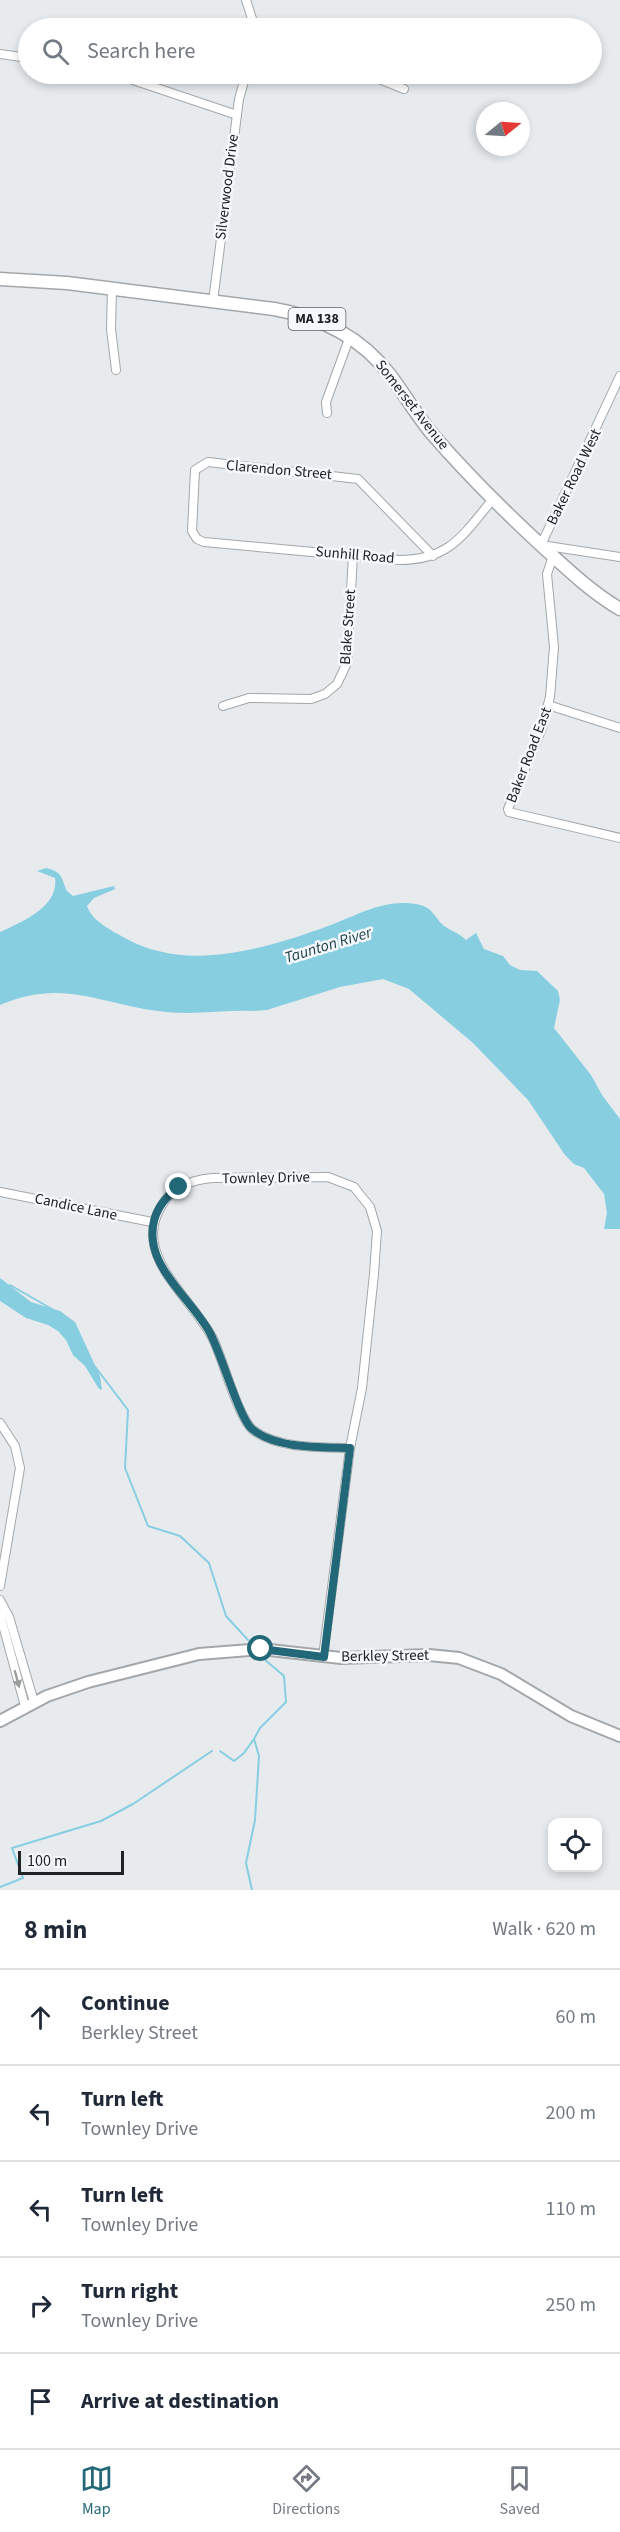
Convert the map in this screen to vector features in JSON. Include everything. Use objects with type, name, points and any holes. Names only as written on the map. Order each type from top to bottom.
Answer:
[{"type":"main road","name":"Somerset Avenue","points":[[0,279],[112,288],[213,301],[304,315],[328,324],[350,336],[378,361],[431,433],[493,499],[541,545]]},
{"type":"main road","name":"MA 138","points":[[541,545],[591,589],[620,609]]},
{"type":"main road","name":"Berkley Street","points":[[0,1721],[29,1704],[88,1682],[210,1652],[261,1649],[324,1657],[429,1655],[459,1658],[501,1674],[571,1716],[620,1736]]},
{"type":"street","points":[[246,0],[252,18]]},
{"type":"street","points":[[0,54],[18,57]]},
{"type":"street","points":[[145,84],[237,115]]},
{"type":"street","name":"Silverwood Drive","points":[[213,301],[237,115],[244,84]]},
{"type":"street","points":[[390,84],[404,90]]},
{"type":"street","points":[[112,288],[111,329],[116,370]]},
{"type":"street","points":[[327,413],[326,402],[350,336]]},
{"type":"street","name":"Baker Road West","points":[[541,545],[620,376]]},
{"type":"street","name":"Clarendon Street","points":[[195,537],[192,528],[194,473],[199,465],[208,462],[358,479],[432,556]]},
{"type":"street","name":"Sunhill Road","points":[[195,537],[204,542],[399,560],[432,556],[454,544],[493,499]]},
{"type":"street","points":[[541,545],[620,557]]},
{"type":"street","name":"Blake Street","points":[[223,706],[249,698],[311,699],[325,694],[337,684],[346,663],[353,555]]},
{"type":"street","name":"Baker Road East","points":[[553,556],[547,574],[554,647],[548,705],[542,728],[508,809],[509,812],[620,838]]},
{"type":"street","points":[[548,705],[620,728]]},
{"type":"street","name":"Townley Drive","points":[[152,1222],[171,1193],[186,1184],[201,1179],[328,1177],[348,1183],[359,1192],[370,1207],[377,1231],[362,1388],[350,1448],[324,1657]]},
{"type":"street","name":"Candice Lane","points":[[0,1192],[152,1222]]},
{"type":"street","points":[[152,1222],[157,1259],[210,1332],[251,1428],[266,1437],[285,1442],[350,1448]]},
{"type":"street","points":[[0,1423],[15,1446],[20,1468],[0,1586]]},
{"type":"street","points":[[0,1600],[4,1611],[1,1618],[29,1704]]},
{"type":"water","name":"Taunton River","points":[[46,868],[59,874],[67,891],[73,896],[114,886],[115,889],[94,898],[87,906],[94,917],[125,938],[149,948],[174,954],[200,956],[252,949],[304,935],[373,908],[408,903],[428,908],[443,925],[466,940],[476,933],[484,949],[503,956],[510,965],[520,970],[537,971],[558,991],[560,1000],[554,1028],[591,1075],[602,1095],[620,1119],[620,1229],[604,1229],[607,1213],[604,1194],[584,1168],[574,1164],[565,1155],[528,1100],[473,1043],[409,989],[383,979],[340,987],[267,1010],[253,1011],[166,1012],[64,993],[44,993],[0,1005],[0,932],[37,912],[51,897],[55,888],[55,878],[37,871]]},
{"type":"water","points":[[0,1278],[31,1302],[60,1311],[75,1322],[100,1376],[102,1390],[99,1389],[85,1366],[73,1355],[66,1340],[58,1331],[26,1318],[0,1301]]},
{"type":"waterway","points":[[10,1285],[52,1309]]},
{"type":"waterway","points":[[93,1364],[128,1410],[125,1468],[148,1526],[180,1536],[209,1563],[226,1616],[248,1640]]},
{"type":"waterway","points":[[252,1890],[246,1863],[255,1820],[259,1756],[254,1739],[260,1728],[286,1702],[284,1676],[264,1659]]},
{"type":"waterway","points":[[220,1751],[234,1761],[244,1753],[254,1739]]},
{"type":"waterway","points":[[0,1887],[23,1878],[12,1848],[101,1821],[133,1804],[212,1751]]},
{"type":"route","points":[[179,1187],[164,1201],[152,1222],[155,1252],[161,1266],[199,1314],[210,1332],[227,1369],[245,1421],[255,1431],[275,1440],[295,1444],[350,1448],[324,1657],[261,1649]]}]
